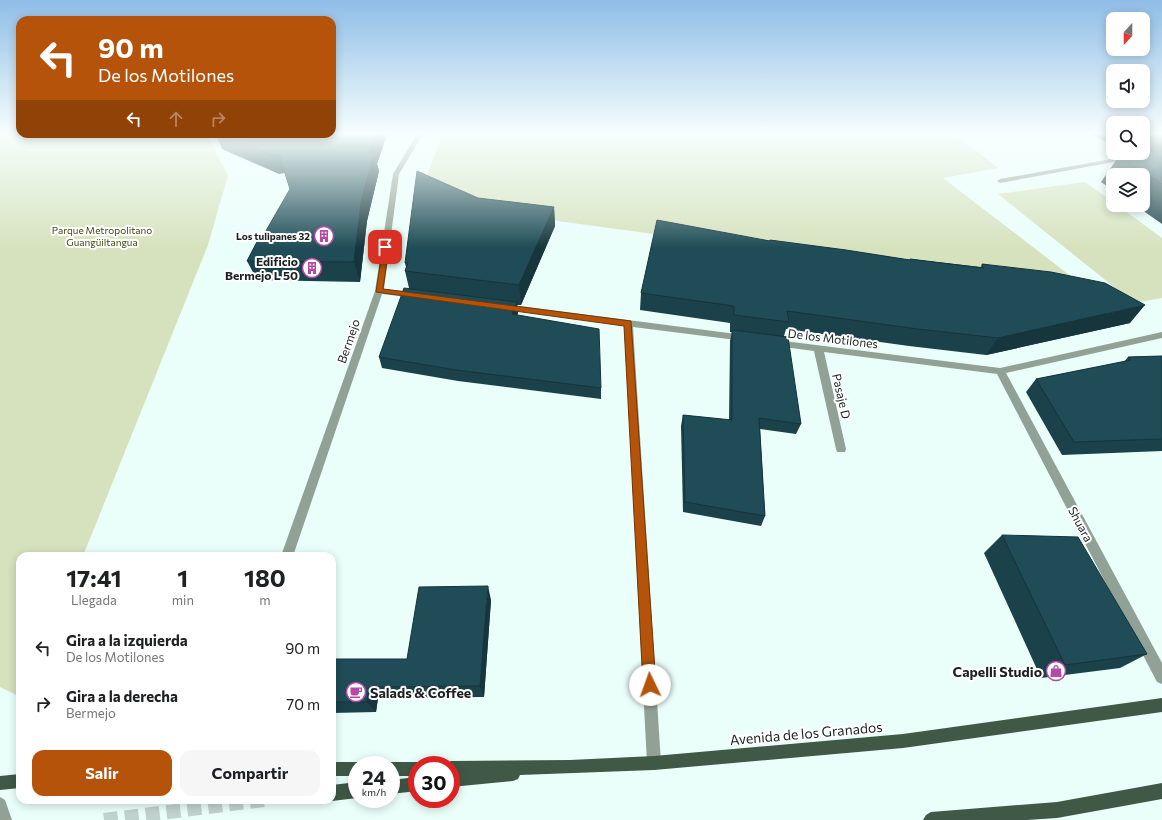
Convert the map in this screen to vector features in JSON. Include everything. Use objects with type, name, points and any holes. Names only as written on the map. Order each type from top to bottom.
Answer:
[{"type":"main road","name":"Avenida de los Granados","points":[[460,768],[570,768],[654,763],[903,741],[1162,705]]},
{"type":"main road","points":[[460,779],[570,768]]},
{"type":"main road","points":[[336,770],[348,769]]},
{"type":"main road","points":[[0,783],[16,782]]},
{"type":"main road","points":[[336,793],[348,791]]},
{"type":"main road","points":[[931,820],[1057,810],[1162,791]]},
{"type":"street","name":"Bermejo","points":[[288,552],[379,291],[397,172]]},
{"type":"street","points":[[1000,181],[1049,172]]},
{"type":"street","points":[[379,291],[426,297]]},
{"type":"street","name":"De los Motilones","points":[[496,306],[1000,371],[1162,335]]},
{"type":"street","points":[[628,323],[654,763]]},
{"type":"street","name":"Pasaje D","points":[[818,348],[841,449]]},
{"type":"street","name":"Shuara","points":[[1000,371],[1162,677]]},
{"type":"street","points":[[0,805],[4,820]]},
{"type":"green space","name":"Parque Metropolitano Guangüiltangua","points":[[0,172],[227,172],[228,175],[208,245],[85,552],[16,552],[16,695],[0,687]]},
{"type":"green space","points":[[428,172],[975,172],[943,178],[1094,294],[477,210],[424,185]]},
{"type":"green space","points":[[1085,182],[1106,197],[1106,212],[1127,212],[1162,238],[1162,298],[1134,303],[998,194]]},
{"type":"building","points":[[285,172],[369,172],[361,202],[354,262],[247,261],[260,236],[263,236],[290,189]]},
{"type":"building","points":[[417,172],[478,198],[554,207],[519,285],[405,271],[408,263],[405,263]]},
{"type":"building","points":[[1150,172],[1162,172],[1162,184],[1150,176]]},
{"type":"building","points":[[657,220],[770,241],[846,250],[910,260],[983,268],[982,264],[1051,272],[1105,283],[1145,305],[998,338],[918,329],[787,311],[789,322],[734,315],[734,306],[641,293]]},
{"type":"building","points":[[404,288],[517,302],[512,314],[599,329],[601,388],[456,370],[379,357]]},
{"type":"building","points":[[732,330],[788,337],[801,424],[759,418],[765,516],[685,502],[683,415],[732,420]]},
{"type":"building","points":[[1162,356],[1162,439],[1074,442],[1036,379],[1131,360],[1128,357]]},
{"type":"building","points":[[1002,535],[1078,537],[1147,654],[1065,665]]},
{"type":"building","points":[[488,586],[480,686],[369,687],[367,702],[336,702],[336,659],[407,659],[419,587]]},
{"type":"tunnel","points":[[104,820],[232,804]]},
{"type":"place","name":"Los tulipanes 32","points":[[324,236]]},
{"type":"place","name":"Edificio Bermejo L 50","points":[[312,268]]},
{"type":"place","name":"Capelli Studio","points":[[1056,671]]},
{"type":"place","name":"Salads & Coffee","points":[[356,692]]},
{"type":"route","points":[[385,247],[379,291],[628,323],[650,685]]}]
